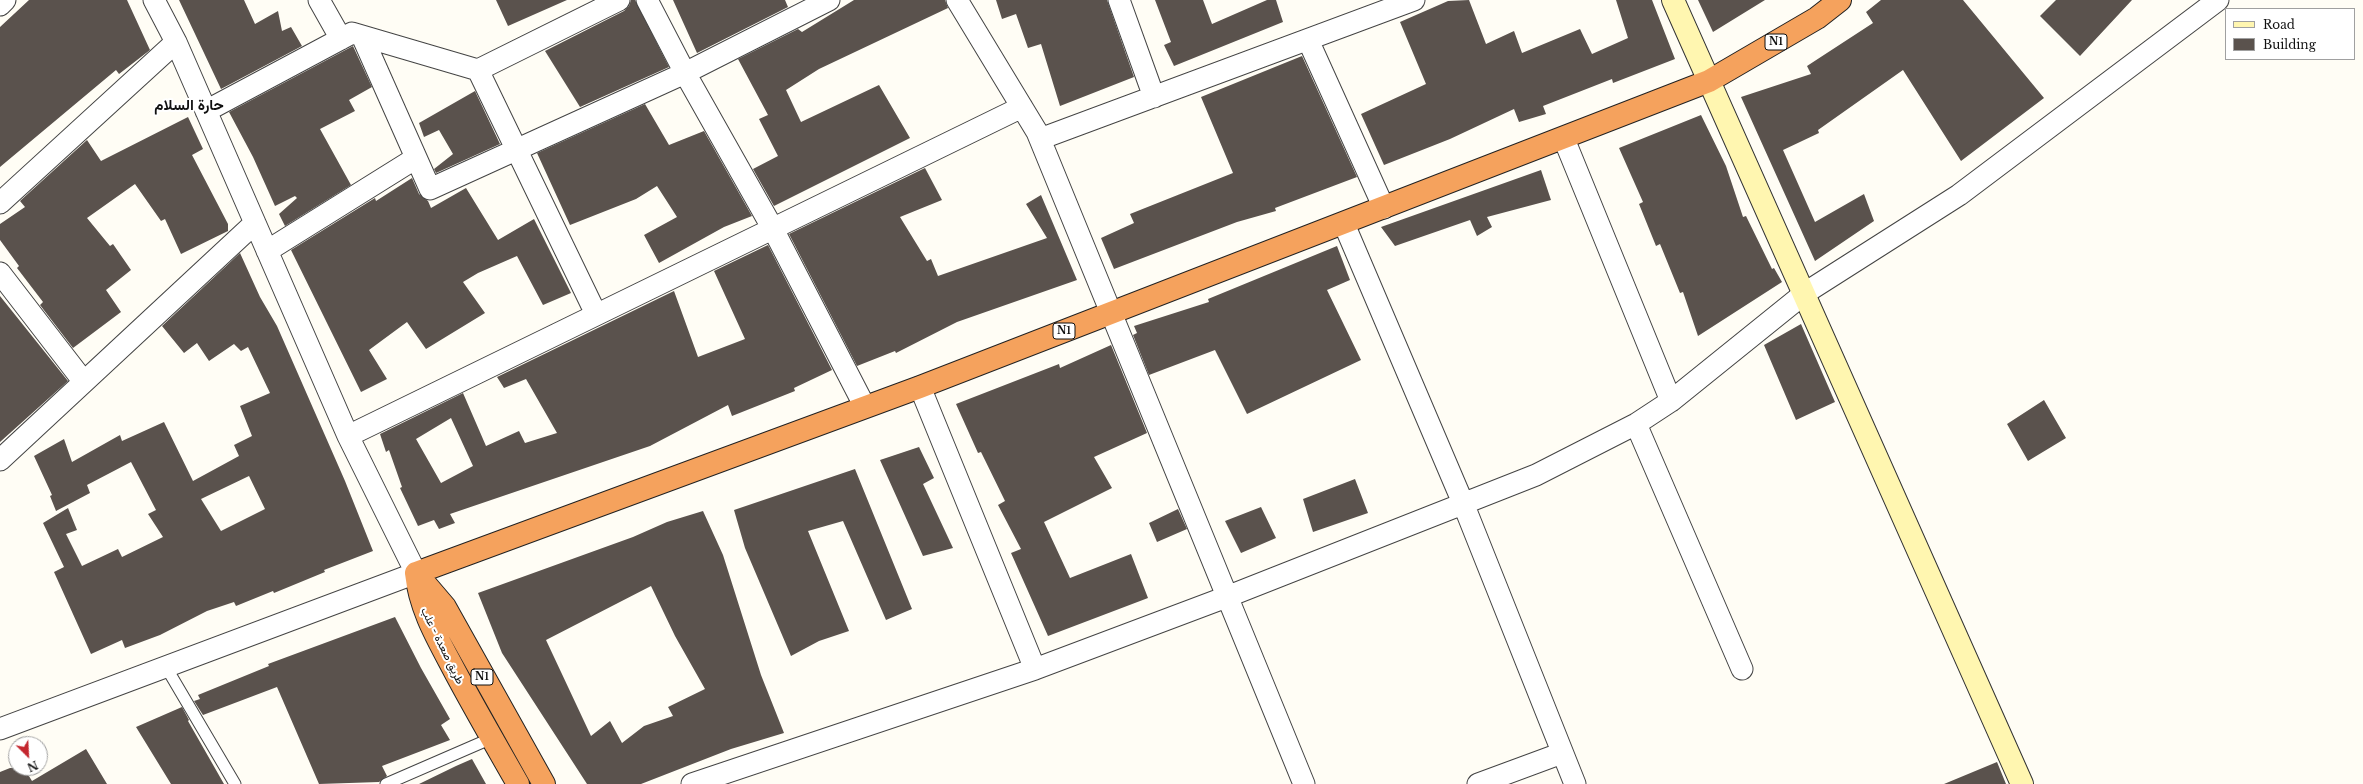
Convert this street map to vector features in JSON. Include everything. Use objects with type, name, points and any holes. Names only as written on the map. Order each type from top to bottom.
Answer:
[{"type":"highway","name":"N1","points":[[416,573],[920,387],[1564,139],[1709,81],[1817,18],[1840,0]]},
{"type":"highway","name":"طريق صعدة - علب","points":[[416,573],[418,595],[425,615],[518,784]]},
{"type":"highway","name":"طريق صعدة - علب","points":[[416,573],[445,607],[544,784]]},
{"type":"street","points":[[0,5],[5,0]]},
{"type":"street","points":[[0,729],[416,573],[348,436],[176,42],[154,0]]},
{"type":"street","points":[[318,0],[341,39]]},
{"type":"street","points":[[206,111],[352,33],[478,70],[619,0]]},
{"type":"street","points":[[646,0],[685,73],[773,229],[865,407]]},
{"type":"street","points":[[362,36],[430,189],[685,73],[829,0]]},
{"type":"street","points":[[957,0],[1040,139],[1110,314],[1229,596],[1304,784]]},
{"type":"street","points":[[1119,0],[1154,97]]},
{"type":"street","points":[[1040,139],[1414,0]]},
{"type":"street","points":[[1673,0],[1805,293],[2022,784]]},
{"type":"street","points":[[692,784],[1035,669],[1229,596],[1536,474],[1636,424],[1671,401],[1805,293],[1959,195],[2218,0]]},
{"type":"street","points":[[1308,40],[1384,208]]},
{"type":"street","points":[[0,203],[176,42]]},
{"type":"street","points":[[478,70],[596,314]]},
{"type":"street","points":[[348,436],[1022,107]]},
{"type":"street","points":[[1564,139],[1671,401]]},
{"type":"street","points":[[267,252],[416,158]]},
{"type":"street","points":[[0,460],[255,223]]},
{"type":"street","points":[[1344,224],[1463,503],[1575,784]]},
{"type":"street","points":[[0,273],[84,382]]},
{"type":"street","points":[[920,387],[1035,669]]},
{"type":"street","points":[[1636,424],[1742,669]]},
{"type":"street","points":[[1478,784],[1562,753]]},
{"type":"lane","points":[[166,667],[235,784]]},
{"type":"lane","points":[[386,784],[492,738]]},
{"type":"building","points":[[29,0],[127,0],[150,50],[119,74],[116,70],[0,167],[0,27]]},
{"type":"building","points":[[179,0],[244,0],[255,24],[278,11],[282,31],[291,27],[302,46],[221,89]]},
{"type":"building","points":[[496,0],[567,0],[508,26]]},
{"type":"building","points":[[631,0],[635,0],[669,67],[580,107],[545,51],[624,11],[629,6]]},
{"type":"building","points":[[673,0],[785,0],[788,7],[697,53]]},
{"type":"building","points":[[854,0],[945,0],[948,8],[819,69],[786,90],[801,122],[879,85],[910,138],[774,206],[753,169],[778,156],[759,119],[768,115],[738,59],[798,29],[802,32]]},
{"type":"building","points":[[996,0],[1107,0],[1134,77],[1060,106],[1041,44],[1028,48],[1016,14],[1002,19]]},
{"type":"building","points":[[1155,0],[1203,0],[1212,24],[1267,0],[1276,0],[1283,22],[1174,66],[1164,45],[1171,42]]},
{"type":"building","points":[[1469,0],[1486,44],[1514,31],[1522,53],[1580,29],[1592,54],[1628,38],[1616,0],[1652,0],[1675,59],[1613,83],[1612,79],[1543,106],[1546,114],[1519,122],[1514,109],[1450,139],[1384,165],[1361,114],[1426,84],[1400,22],[1448,1]]},
{"type":"building","points":[[1698,0],[1765,0],[1713,32]]},
{"type":"building","points":[[1881,0],[1963,0],[2044,98],[1961,161],[1903,70],[1818,130],[1819,133],[1783,150],[1815,222],[1864,194],[1874,221],[1815,261],[1741,97],[1811,74],[1807,66],[1873,23],[1866,12]]},
{"type":"building","points":[[2056,0],[2132,0],[2080,56],[2040,16]]},
{"type":"building","points":[[353,46],[372,87],[349,100],[355,111],[320,129],[351,185],[285,226],[279,214],[297,198],[295,196],[275,206],[253,157],[229,112]]},
{"type":"building","points":[[1302,56],[1357,177],[1275,208],[1276,211],[1237,222],[1114,269],[1101,238],[1134,223],[1130,214],[1233,173],[1201,97]]},
{"type":"building","points":[[475,91],[500,144],[436,173],[434,169],[453,154],[439,130],[424,137],[419,123]]},
{"type":"building","points":[[645,104],[669,145],[704,131],[752,216],[724,227],[659,263],[644,235],[677,217],[657,186],[636,199],[570,225],[537,153]]},
{"type":"building","points":[[1701,115],[1726,166],[1743,217],[1746,216],[1772,269],[1774,268],[1782,282],[1698,336],[1683,292],[1680,293],[1660,244],[1656,246],[1639,204],[1643,202],[1619,148]]},
{"type":"building","points":[[188,117],[203,149],[192,155],[228,224],[228,231],[181,254],[165,219],[161,221],[135,184],[87,218],[110,246],[113,244],[131,270],[106,290],[121,312],[73,348],[40,305],[43,302],[17,268],[19,266],[0,240],[0,224],[25,207],[20,201],[87,140],[101,161]]},
{"type":"building","points":[[925,168],[942,200],[900,217],[927,261],[931,259],[938,276],[1047,238],[1026,204],[1041,195],[1077,280],[957,322],[896,353],[895,351],[857,366],[789,234]]},
{"type":"building","points":[[1541,170],[1551,200],[1487,217],[1492,227],[1477,236],[1470,220],[1395,246],[1381,227]]},
{"type":"building","points":[[412,178],[419,194],[428,201],[431,208],[466,188],[498,240],[534,219],[571,293],[543,305],[517,256],[478,273],[463,282],[485,313],[426,349],[407,322],[369,350],[387,379],[361,392],[291,250],[375,198],[376,201]]},
{"type":"building","points":[[768,245],[832,370],[794,388],[795,391],[732,416],[728,405],[650,446],[450,514],[455,523],[439,529],[434,520],[418,526],[400,488],[402,487],[389,450],[386,452],[380,434],[463,393],[486,446],[519,431],[525,443],[557,433],[526,379],[504,388],[497,377],[674,291],[698,357],[745,339],[714,271]],"holes":[[[451,418],[473,466],[441,483],[416,439]]]},
{"type":"building","points":[[1337,246],[1350,280],[1327,290],[1361,360],[1247,414],[1215,350],[1149,375],[1133,335],[1137,333],[1134,326],[1209,302],[1208,299]]},
{"type":"building","points":[[240,253],[260,297],[277,326],[345,481],[373,551],[324,570],[325,572],[274,593],[273,591],[236,606],[234,602],[207,611],[160,635],[125,648],[122,640],[91,654],[54,572],[64,567],[43,523],[68,508],[77,530],[66,534],[82,566],[118,549],[122,557],[163,537],[148,514],[156,510],[131,462],[87,485],[90,493],[56,511],[50,496],[52,495],[34,456],[64,439],[72,462],[120,435],[122,441],[164,422],[193,481],[239,456],[234,445],[252,436],[240,406],[270,393],[248,347],[241,351],[234,344],[209,361],[197,343],[184,353],[162,326]],"holes":[[[249,476],[265,509],[221,531],[201,499]]]},
{"type":"building","points":[[0,296],[68,381],[0,442]]},
{"type":"building","points":[[1801,324],[1835,402],[1796,420],[1764,345]]},
{"type":"building","points":[[1111,345],[1147,433],[1094,457],[1112,488],[1044,522],[1070,578],[1131,554],[1148,598],[1048,636],[1011,553],[1021,549],[998,505],[1005,501],[981,452],[978,453],[956,404],[1059,364],[1060,368]]},
{"type":"building","points":[[2044,400],[2066,438],[2028,461],[2007,424]]},
{"type":"building","points":[[919,447],[934,478],[923,484],[953,548],[923,556],[880,460]]},
{"type":"building","points":[[855,469],[912,609],[886,620],[843,521],[808,531],[849,631],[819,641],[791,656],[745,548],[734,510]]},
{"type":"building","points":[[1355,479],[1368,513],[1313,532],[1303,499]]},
{"type":"building","points":[[1261,507],[1276,538],[1241,553],[1225,521]]},
{"type":"building","points":[[1178,509],[1187,529],[1157,542],[1149,523]]},
{"type":"building","points":[[703,511],[723,555],[761,675],[784,733],[731,749],[641,784],[587,784],[502,653],[478,593],[633,537],[667,522]],"holes":[[[651,586],[675,636],[705,689],[668,707],[673,716],[644,726],[622,743],[610,721],[591,736],[546,640]]]},
{"type":"building","points":[[395,617],[421,668],[450,719],[441,725],[450,740],[382,766],[387,776],[379,782],[319,784],[277,687],[203,715],[194,701],[200,699],[198,695],[269,666],[268,664]]},
{"type":"building","points":[[182,707],[189,720],[188,721],[224,784],[171,784],[136,727]]},
{"type":"building","points":[[86,749],[107,784],[0,784],[0,772],[8,769],[8,776],[29,776],[32,781],[40,776],[48,776],[48,772]]},
{"type":"building","points":[[472,759],[486,784],[419,784],[456,766]]},
{"type":"building","points":[[1997,762],[2006,784],[1944,784]]},
{"type":"district","name":"حارة السلام","points":[[189,106]]}]
